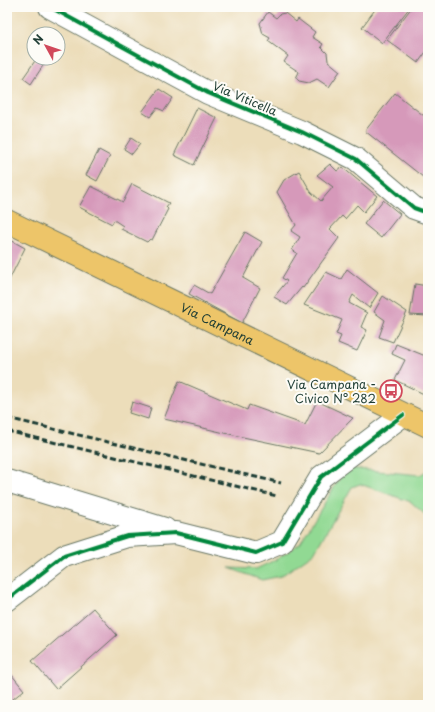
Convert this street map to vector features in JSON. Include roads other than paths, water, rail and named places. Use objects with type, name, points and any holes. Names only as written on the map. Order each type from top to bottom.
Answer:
[{"type":"main road","name":"Via Campana","points":[[7,221],[428,426]]},
{"type":"street","name":"Via Viticella","points":[[50,7],[208,93],[302,132],[356,159],[414,208],[428,213]]},
{"type":"street","points":[[7,481],[176,533],[256,553],[282,542],[320,477],[403,415]]},
{"type":"street","points":[[7,600],[64,556],[127,536],[176,533]]},
{"type":"railway","points":[[7,418],[281,483]]},
{"type":"railway","points":[[7,431],[277,496]]},
{"type":"place","name":"Via Campana - Civico N° 282","points":[[391,391]]}]
